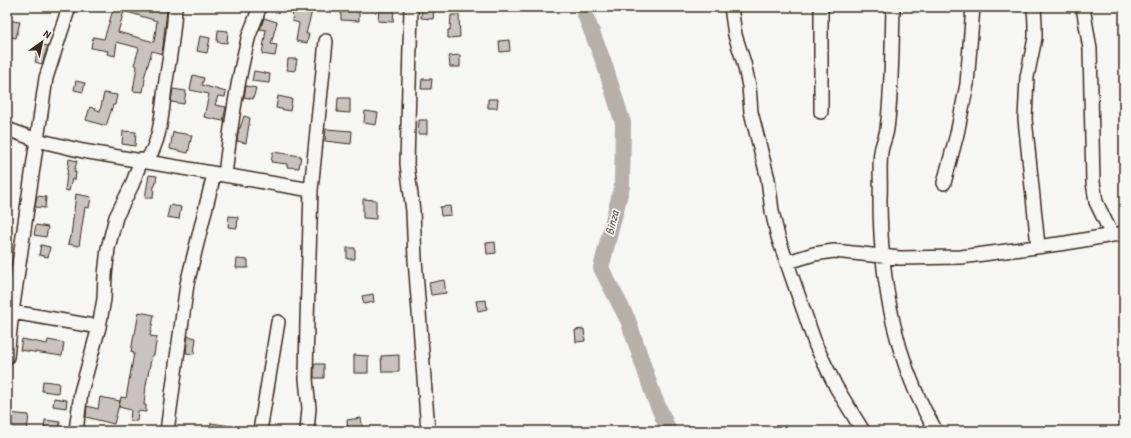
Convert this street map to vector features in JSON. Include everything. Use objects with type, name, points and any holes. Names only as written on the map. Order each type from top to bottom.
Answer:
[{"type":"street","points":[[7,358],[10,311],[46,78],[69,7]]},
{"type":"street","points":[[76,431],[81,392],[99,327],[104,299],[108,248],[116,218],[143,161],[151,155],[159,129],[172,42],[175,7]]},
{"type":"street","points":[[167,431],[187,284],[220,174],[249,37],[257,17],[259,7]]},
{"type":"street","points":[[411,7],[407,164],[413,211],[415,259],[428,431]]},
{"type":"street","points":[[731,7],[735,35],[744,63],[751,112],[768,179],[778,237],[788,262],[816,346],[836,387],[862,431]]},
{"type":"street","points":[[821,7],[821,112]]},
{"type":"street","points":[[893,7],[887,128],[881,152],[880,232],[882,256],[888,300],[899,344],[911,380],[923,408],[936,431]]},
{"type":"street","points":[[944,183],[957,134],[967,84],[973,7]]},
{"type":"street","points":[[1034,7],[1035,38],[1027,77],[1025,119],[1038,246]]},
{"type":"street","points":[[788,262],[814,254],[834,251],[900,258],[961,257],[1118,234],[1096,202],[1093,182],[1090,49],[1083,7]]},
{"type":"street","points":[[308,431],[309,408],[306,379],[311,190],[326,41]]},
{"type":"street","points":[[7,129],[37,140],[83,151],[311,190]]},
{"type":"street","points":[[10,311],[99,327]]},
{"type":"street","points":[[260,431],[278,322]]},
{"type":"building","points":[[114,7],[156,7],[167,10],[162,54],[152,51],[144,78],[143,92],[133,91],[137,66],[134,65],[139,48],[117,42],[115,56],[107,54],[108,51],[91,48],[93,37],[104,39]],"holes":[[[124,11],[157,21],[154,42],[118,32]]]},
{"type":"building","points":[[293,7],[313,7],[306,34],[309,34],[307,43],[296,41],[299,23],[292,21]]},
{"type":"building","points":[[379,7],[394,7],[393,22],[378,21]]},
{"type":"building","points":[[422,8],[434,10],[433,19],[421,18]]},
{"type":"building","points":[[341,10],[359,10],[359,21],[341,20]]},
{"type":"building","points":[[451,15],[459,15],[460,37],[448,38]]},
{"type":"building","points":[[264,18],[277,22],[271,44],[277,45],[275,56],[262,54],[266,30],[260,29]]},
{"type":"building","points":[[7,20],[20,22],[16,38],[7,36]]},
{"type":"building","points":[[218,30],[228,31],[227,43],[217,42]]},
{"type":"building","points":[[200,36],[210,38],[207,53],[197,51]]},
{"type":"building","points":[[509,40],[510,51],[500,52],[499,41]]},
{"type":"building","points":[[39,44],[48,46],[42,64],[35,62]]},
{"type":"building","points":[[460,55],[460,67],[450,67],[449,56]]},
{"type":"building","points":[[288,59],[297,59],[295,71],[287,70]]},
{"type":"building","points":[[254,71],[270,74],[269,83],[252,81]]},
{"type":"building","points":[[193,75],[204,78],[202,85],[226,92],[225,97],[218,96],[215,105],[226,107],[223,121],[204,117],[209,94],[190,90]]},
{"type":"building","points":[[422,79],[432,79],[431,89],[421,89]]},
{"type":"building","points":[[76,81],[85,83],[83,92],[74,90]]},
{"type":"building","points":[[246,86],[256,88],[253,99],[244,97]]},
{"type":"building","points":[[173,89],[186,91],[184,104],[171,102]]},
{"type":"building","points":[[104,93],[117,95],[115,105],[113,105],[106,126],[86,120],[90,107],[100,111]]},
{"type":"building","points":[[278,96],[292,99],[290,111],[276,108]]},
{"type":"building","points":[[338,98],[350,98],[350,113],[337,112]]},
{"type":"building","points":[[488,99],[498,99],[497,108],[488,108]]},
{"type":"building","points":[[365,111],[378,113],[376,125],[364,123]]},
{"type":"building","points":[[244,116],[250,118],[246,143],[237,141],[239,128]]},
{"type":"building","points":[[419,120],[427,120],[427,134],[418,134]]},
{"type":"building","points":[[326,129],[352,131],[351,144],[325,141]]},
{"type":"building","points":[[123,131],[136,132],[135,146],[122,144]]},
{"type":"building","points":[[173,132],[192,135],[188,153],[170,149]]},
{"type":"building","points":[[273,152],[301,156],[299,168],[287,167],[287,164],[271,162]]},
{"type":"building","points":[[69,159],[77,161],[74,172],[76,172],[75,180],[72,179],[69,191],[65,190]]},
{"type":"building","points":[[149,175],[157,176],[153,198],[145,198]]},
{"type":"building","points":[[76,194],[91,197],[89,208],[85,207],[79,246],[68,244],[71,236]]},
{"type":"building","points":[[37,196],[46,197],[45,208],[35,207]]},
{"type":"building","points":[[363,199],[376,200],[376,219],[363,218]]},
{"type":"building","points":[[170,205],[181,207],[179,219],[167,217]]},
{"type":"building","points":[[450,206],[451,215],[441,216],[440,207]]},
{"type":"building","points":[[229,216],[238,217],[237,228],[228,227]]},
{"type":"building","points":[[36,225],[48,227],[46,237],[34,235]]},
{"type":"building","points":[[495,242],[496,253],[487,254],[486,243]]},
{"type":"building","points":[[41,245],[50,247],[48,257],[39,255]]},
{"type":"building","points":[[347,248],[355,248],[355,259],[347,259]]},
{"type":"building","points":[[237,259],[248,260],[248,268],[236,268]]},
{"type":"building","points":[[444,280],[446,293],[431,295],[429,283]]},
{"type":"building","points":[[373,294],[374,302],[364,304],[362,296]]},
{"type":"building","points":[[486,300],[487,309],[478,311],[476,301]]},
{"type":"building","points":[[139,312],[154,315],[150,336],[157,337],[146,385],[144,405],[146,405],[146,412],[138,411],[137,421],[130,421],[131,410],[119,407],[121,397],[126,398],[134,353],[131,352]]},
{"type":"building","points":[[584,329],[585,341],[576,342],[575,330]]},
{"type":"building","points":[[188,336],[196,338],[194,354],[186,353]]},
{"type":"building","points":[[22,339],[47,344],[48,340],[64,343],[62,356],[20,350]]},
{"type":"building","points":[[354,355],[368,356],[368,373],[354,373]]},
{"type":"building","points":[[399,355],[399,372],[382,372],[381,356]]},
{"type":"building","points":[[314,364],[324,364],[324,378],[314,378]]},
{"type":"building","points":[[43,381],[59,383],[58,393],[42,391]]},
{"type":"building","points":[[100,397],[120,401],[114,424],[86,417],[87,406],[98,409]]},
{"type":"building","points":[[54,398],[67,400],[66,408],[53,406]]},
{"type":"building","points":[[7,413],[29,415],[27,431],[7,431]]},
{"type":"building","points":[[361,418],[363,431],[348,431],[347,420]]},
{"type":"building","points":[[45,420],[60,422],[59,431],[44,429]]},
{"type":"building","points":[[211,423],[237,427],[237,431],[209,431]]},
{"type":"waterway","name":"Binza","points":[[582,7],[604,63],[623,123],[622,186],[601,268],[628,320],[654,397],[669,431]]}]
